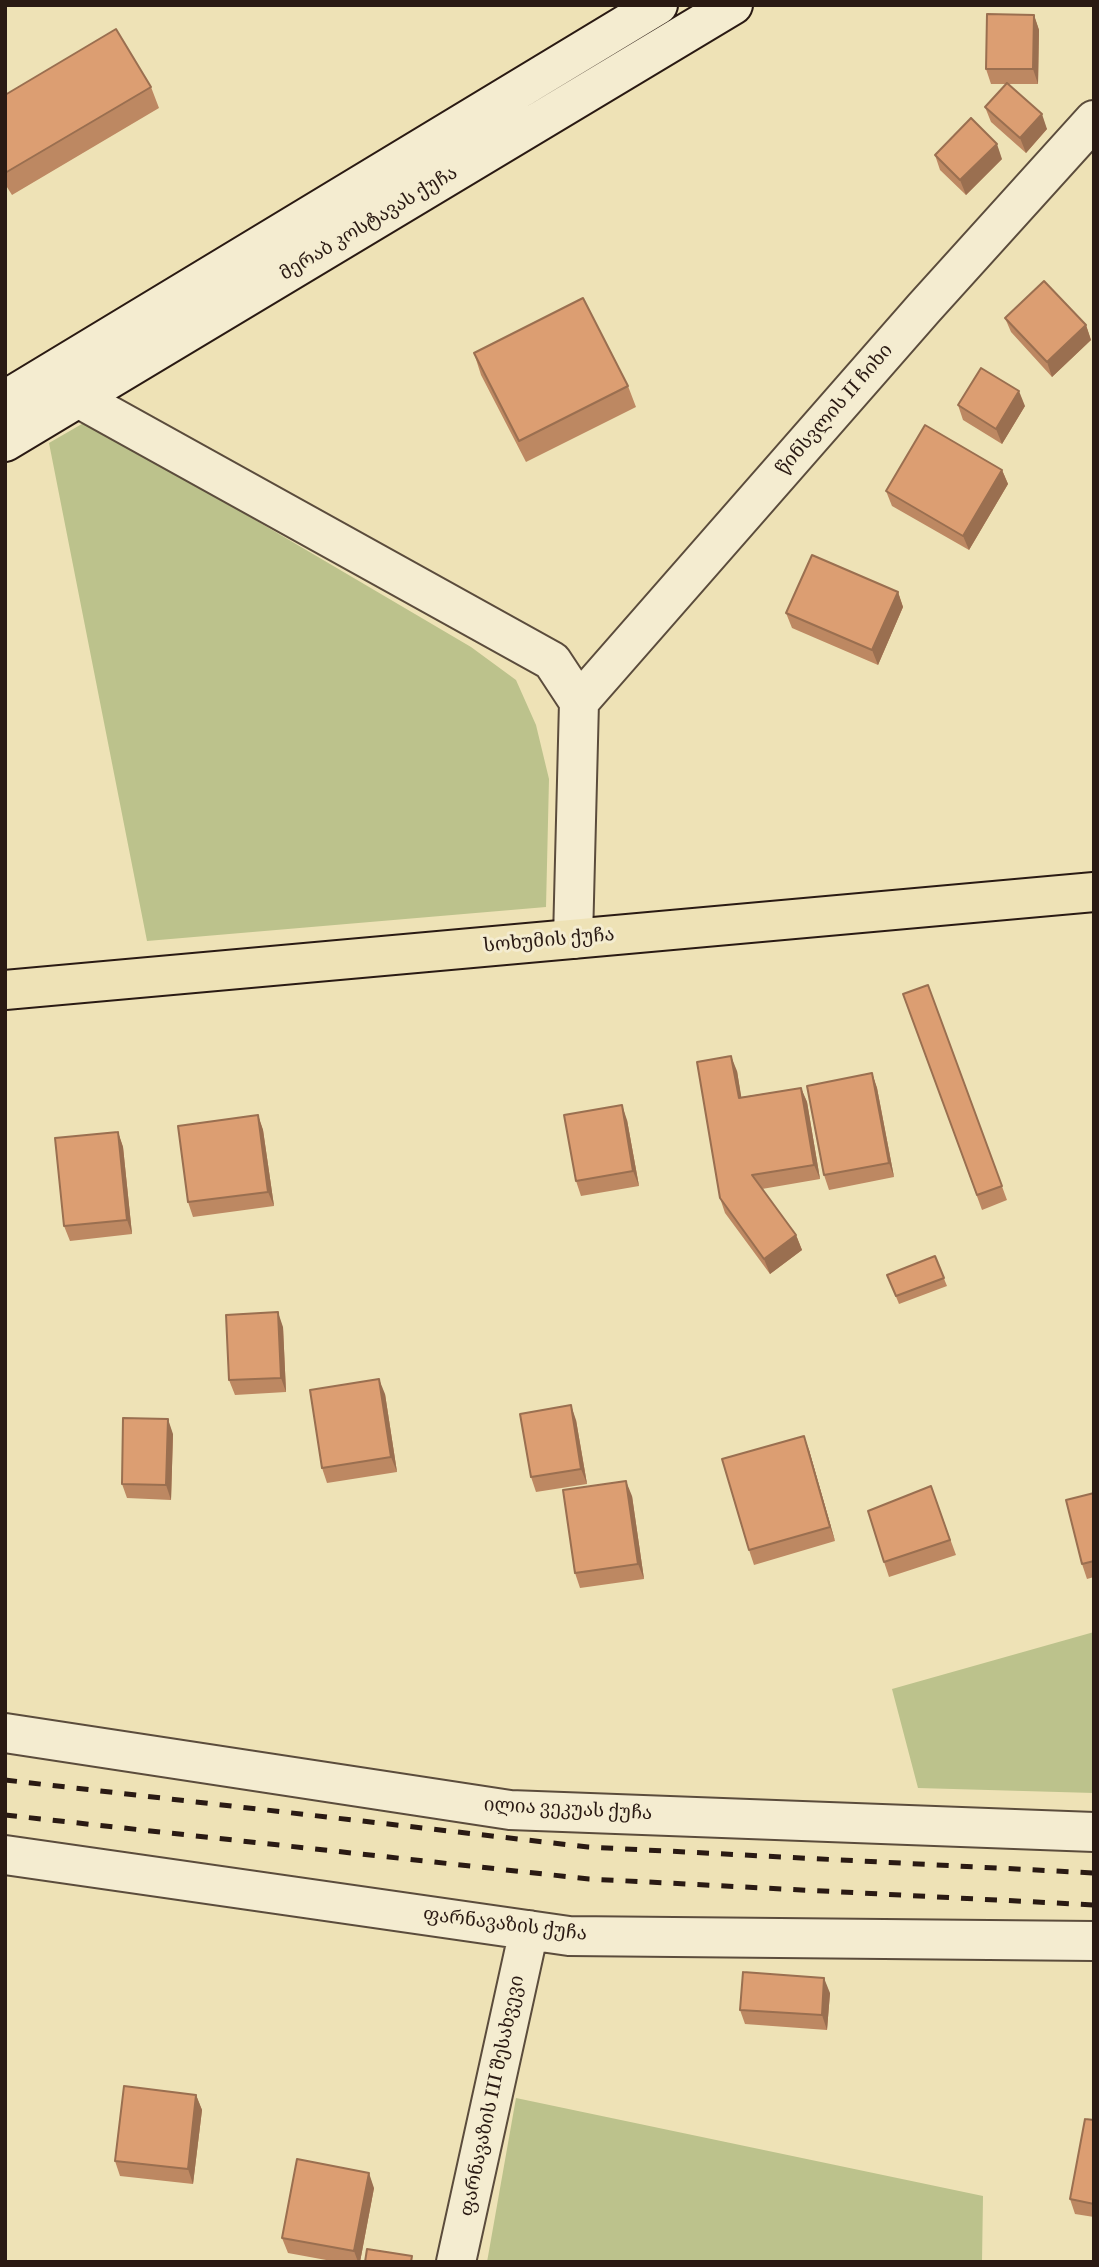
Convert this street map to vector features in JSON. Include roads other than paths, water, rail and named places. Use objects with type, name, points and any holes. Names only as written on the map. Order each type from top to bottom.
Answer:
[{"type":"highway","name":"სოხუმის ქუჩა","points":[[5,990],[1094,892]]},
{"type":"street","name":"მერაბ კოსტავას ქუჩა","points":[[5,442],[19,396],[658,5]]},
{"type":"street","name":"მერაბ კოსტავას ქუჩა","points":[[19,396],[78,398],[733,5]]},
{"type":"street","name":"წინსვლის II ჩიხი","points":[[579,702],[924,308],[1094,120]]},
{"type":"street","points":[[78,398],[552,661],[579,702],[573,939]]},
{"type":"street","name":"ილია ვეკუას ქუჩა","points":[[5,1733],[510,1810],[1094,1832]]},
{"type":"street","name":"ფარნავაზის ქუჩა","points":[[5,1855],[569,1936],[1094,1941]]},
{"type":"street","name":"ფარნავაზის III შესახვევი","points":[[456,2262],[529,1930]]},
{"type":"railway","points":[[5,1780],[588,1847],[1094,1873]]},
{"type":"railway","points":[[5,1815],[589,1879],[1094,1905]]}]
